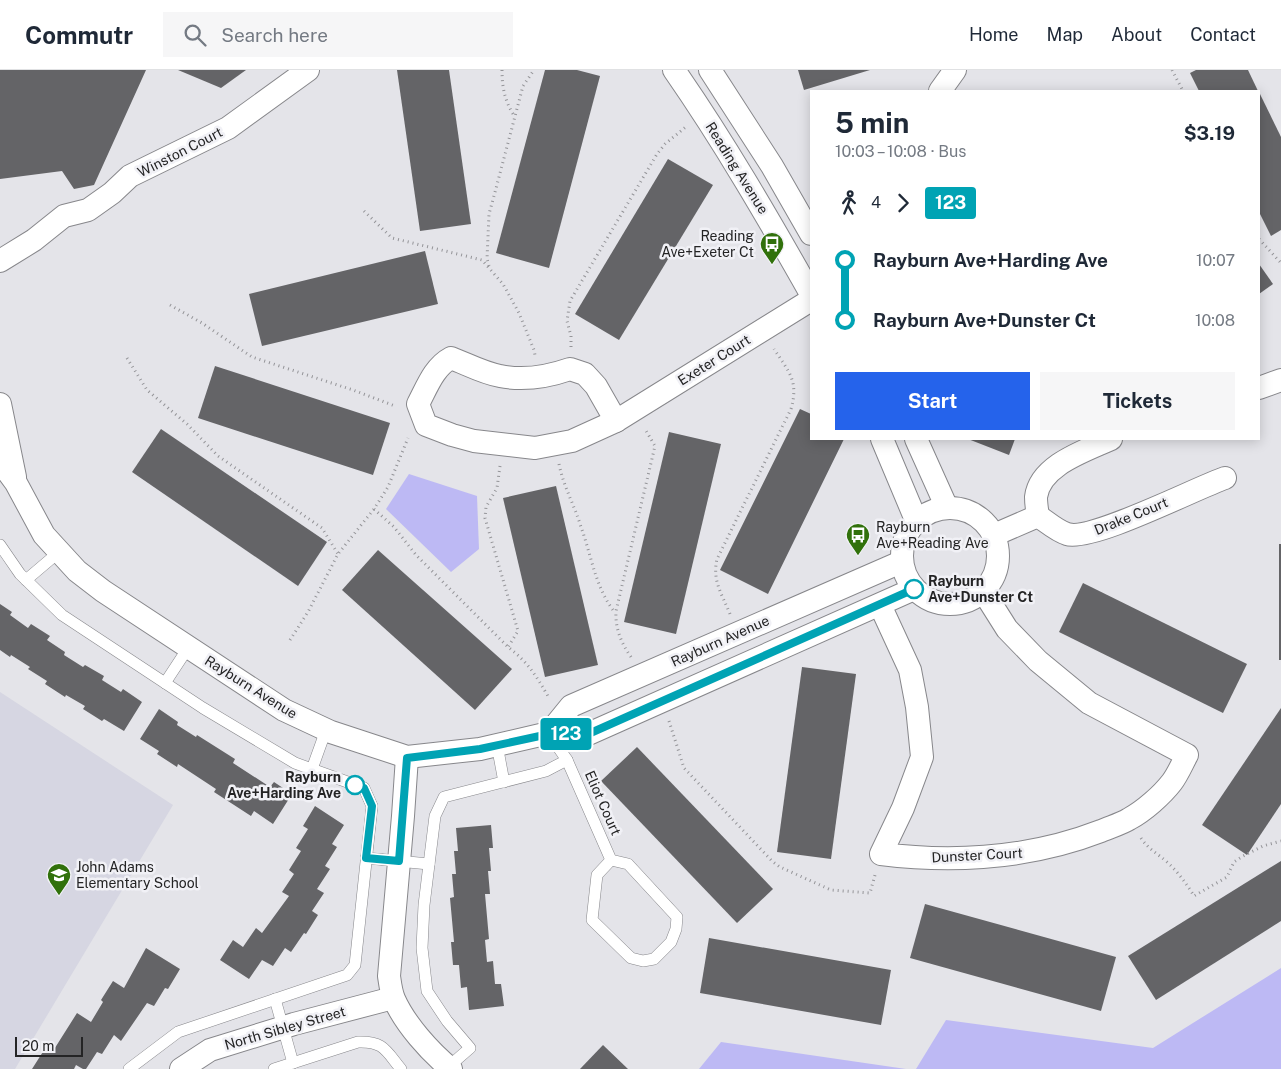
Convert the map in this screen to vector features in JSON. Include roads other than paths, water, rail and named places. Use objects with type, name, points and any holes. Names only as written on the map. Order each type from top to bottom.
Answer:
[{"type":"street","name":"Winston Court","points":[[0,261],[34,240],[64,216],[88,210],[112,194],[130,176],[228,128],[308,70]]},
{"type":"street","name":"Reading Avenue","points":[[674,70],[769,221],[810,292]]},
{"type":"street","points":[[710,70],[772,166],[804,201],[810,229]]},
{"type":"street","points":[[941,90],[955,70]]},
{"type":"street","points":[[769,221],[804,201]]},
{"type":"street","name":"Exeter Court","points":[[624,416],[585,374],[570,369],[537,378],[499,376],[451,358],[442,363],[428,383],[418,404],[426,425],[452,436],[474,441],[535,448],[572,441],[624,416],[810,301]]},
{"type":"street","points":[[1260,388],[1281,380]]},
{"type":"street","name":"Rayburn Avenue","points":[[0,404],[16,483]]},
{"type":"street","points":[[882,440],[916,520]]},
{"type":"street","points":[[916,440],[948,508]]},
{"type":"street","points":[[994,535],[1038,516],[1036,497],[1042,479],[1055,466],[1108,440]]},
{"type":"street","name":"Rayburn Avenue","points":[[0,461],[16,483],[44,535],[77,571],[103,591],[284,710],[326,730],[407,758],[480,749],[554,728],[586,735],[914,589]]},
{"type":"street","name":"Drake Court","points":[[1038,516],[1069,535],[1088,533],[1122,522],[1225,478]]},
{"type":"street","points":[[948,508],[959,508],[974,513],[986,523],[994,535],[998,550],[998,565],[993,580],[983,592],[971,600],[956,604],[941,604],[926,598],[914,589],[906,577],[902,562],[902,547],[907,532],[916,520],[929,512],[948,508]]},
{"type":"street","name":"Rayburn Avenue","points":[[554,728],[571,706],[902,562]]},
{"type":"street","name":"Dunster Court","points":[[880,605],[910,670],[918,707],[922,757],[903,808],[881,854],[912,858],[1008,856],[1078,840],[1129,819],[1172,782],[1187,755],[1089,704],[1038,661],[1007,629],[983,592]]},
{"type":"street","points":[[407,758],[389,976],[393,998],[405,1019],[448,1068]]},
{"type":"street","name":"North Sibley Street","points":[[181,1069],[210,1050],[393,998]]},
{"type":"lane","points":[[0,545],[20,574],[62,615],[204,708],[295,763],[364,788],[372,806],[356,965],[347,975],[178,1032],[129,1069]]},
{"type":"lane","points":[[26,580],[59,552]]},
{"type":"lane","points":[[165,683],[188,648]]},
{"type":"lane","name":"Eliot Court","points":[[554,728],[611,860]]},
{"type":"lane","points":[[312,769],[326,730]]},
{"type":"lane","points":[[497,745],[504,782]]},
{"type":"lane","points":[[448,1068],[470,1048],[447,1021],[427,991],[422,948],[424,905],[435,816],[444,798],[546,771],[568,760]]},
{"type":"lane","points":[[366,858],[429,864]]},
{"type":"lane","points":[[611,860],[628,864],[678,917],[671,942],[654,959],[643,962],[631,958],[592,920],[596,875],[611,860]]},
{"type":"lane","points":[[275,999],[293,1063]]},
{"type":"lane","points":[[274,1069],[358,1042],[371,1042],[382,1046],[401,1069]]},
{"type":"place","name":"Reading Ave+Exeter Ct","points":[[772,265]]},
{"type":"place","name":"Rayburn Ave+Reading Ave","points":[[858,556]]},
{"type":"place","name":"Rayburn Ave+Dunster Ct","points":[[914,589]]},
{"type":"place","name":"Rayburn Ave+Harding Ave","points":[[355,785]]},
{"type":"place","name":"John Adams Elementary School","points":[[59,896]]}]
